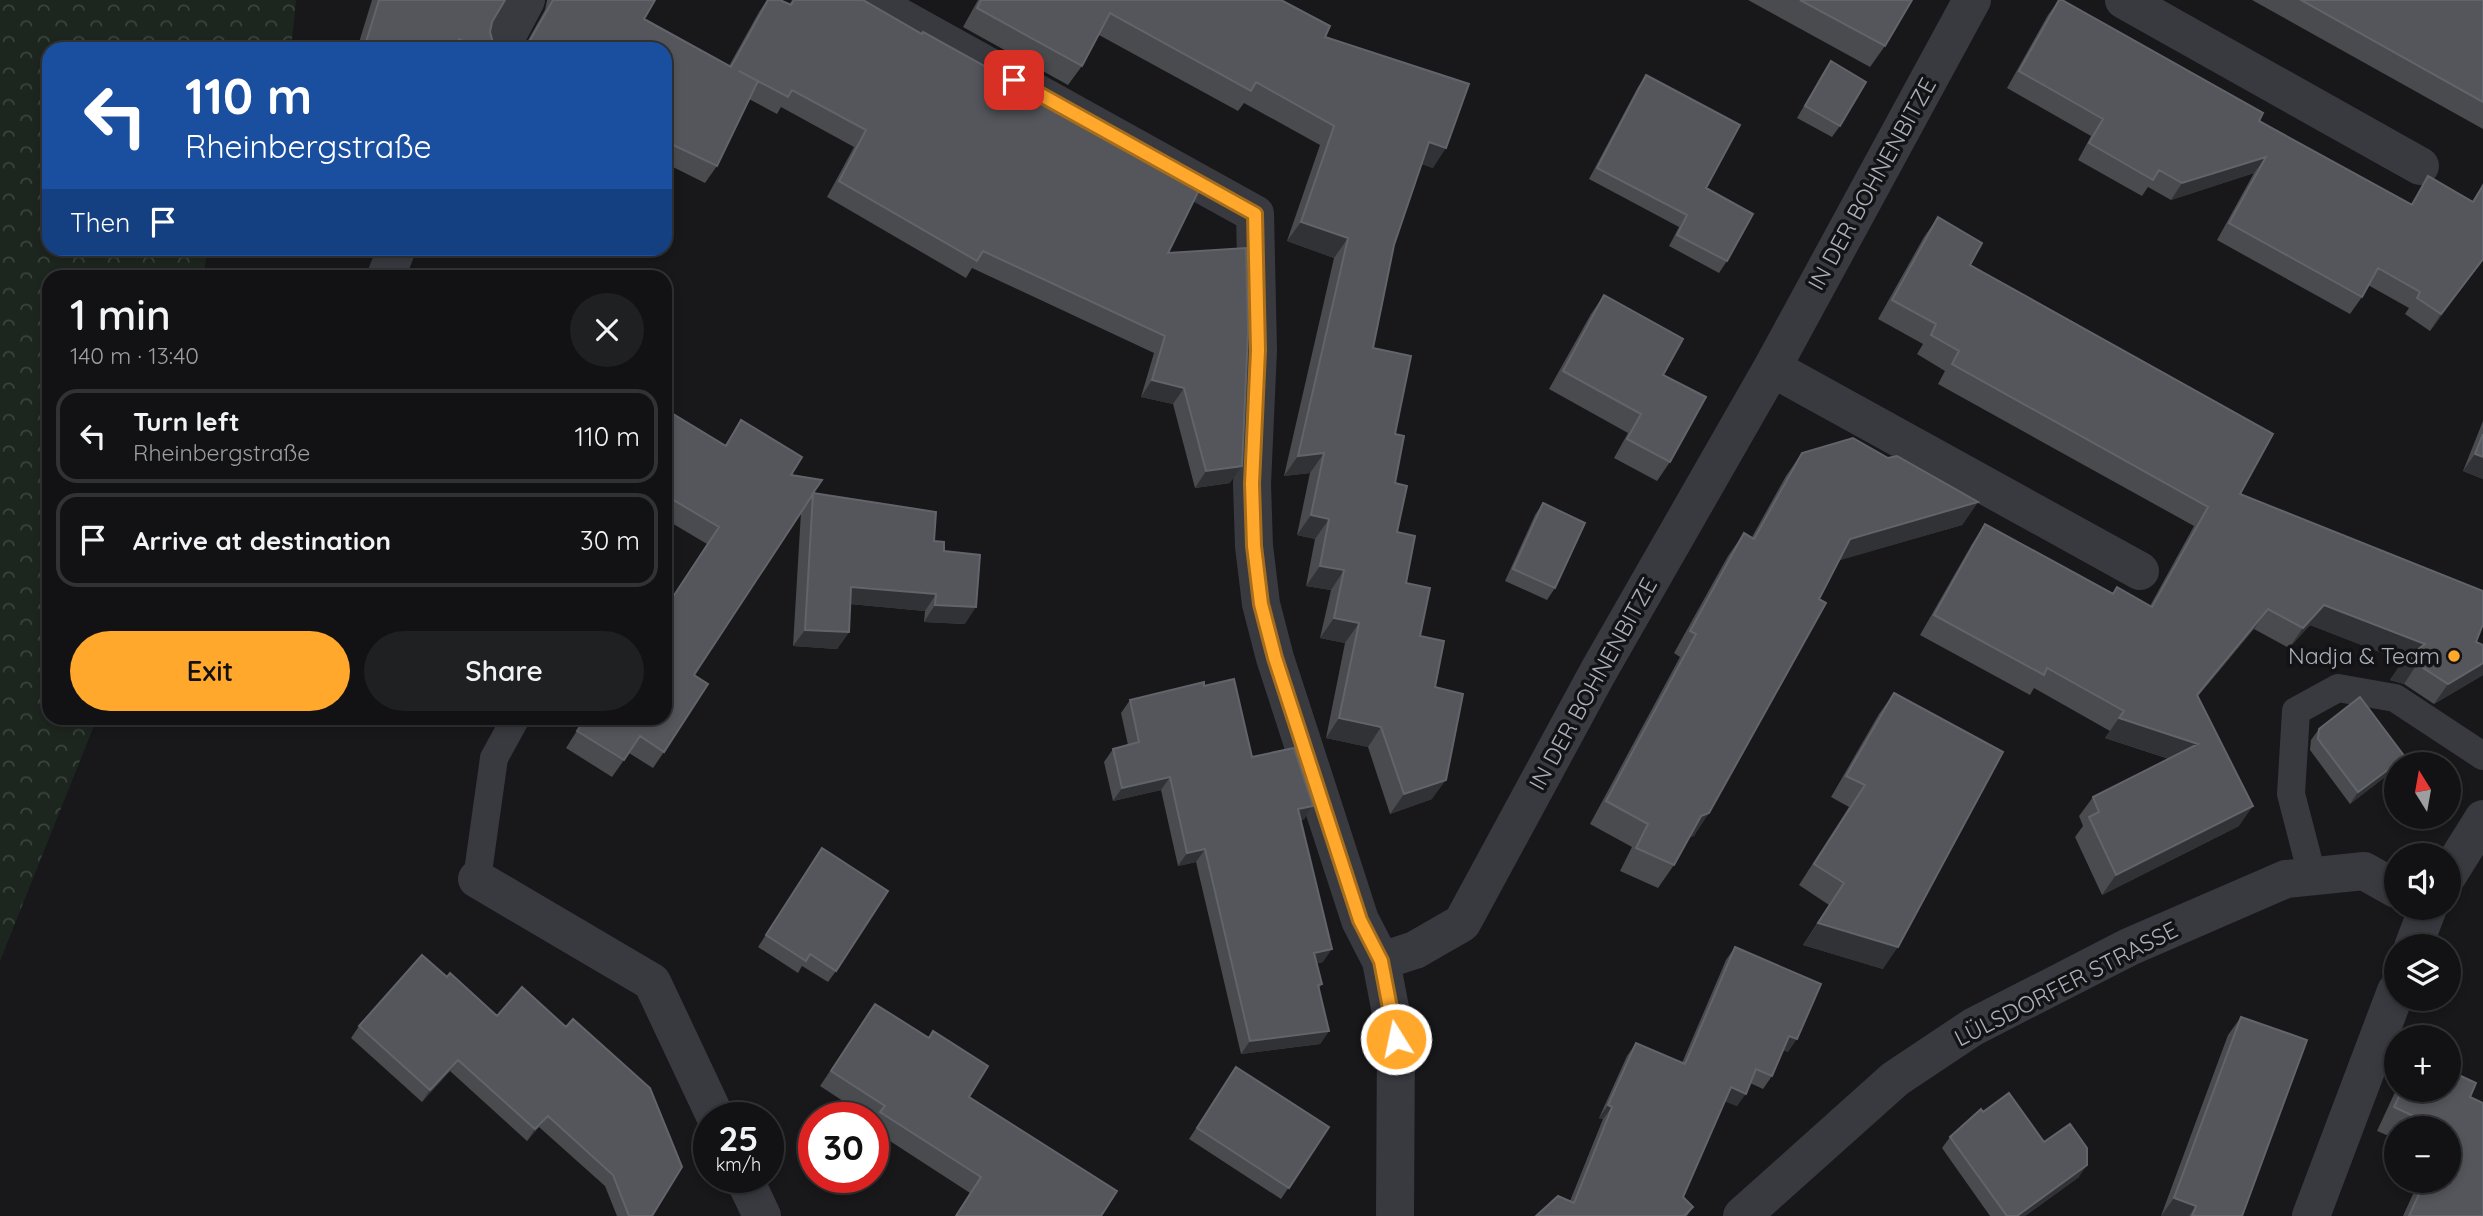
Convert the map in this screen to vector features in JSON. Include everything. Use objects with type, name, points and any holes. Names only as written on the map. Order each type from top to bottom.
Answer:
[{"type":"street","points":[[504,42],[526,0]]},
{"type":"street","points":[[869,0],[1255,214],[1258,350],[1252,484],[1254,546],[1261,604],[1275,658],[1360,920],[1381,961],[1396,1039],[1395,1216]]},
{"type":"street","name":"IN DER BOHNENBITZE","points":[[1381,961],[1415,950],[1462,923],[1598,672],[1772,368],[1972,0]]},
{"type":"street","points":[[2123,0],[2420,166]]},
{"type":"street","points":[[1772,368],[2140,571]]},
{"type":"street","points":[[2461,854],[2483,819]]},
{"type":"street","name":"LÜLSDORFER STRASSE","points":[[1742,1216],[1895,1079],[1973,1027],[2129,947],[2286,879],[2364,871],[2384,882]]},
{"type":"street","points":[[477,879],[652,982],[708,1102]]},
{"type":"street","points":[[2311,1216],[2388,1011]]},
{"type":"street","points":[[751,1193],[762,1216]]},
{"type":"lane","points":[[2312,876],[2291,794],[2297,711],[2338,688],[2395,698],[2483,756]]},
{"type":"lane","points":[[477,879],[494,758],[512,725]]},
{"type":"green space","points":[[0,0],[296,0],[292,42],[42,42],[42,256],[207,256],[204,270],[42,270],[42,725],[94,725],[0,961]]},
{"type":"building","points":[[379,0],[505,0],[492,22],[490,32],[493,42],[465,42],[459,39],[458,42],[366,42]]},
{"type":"building","points":[[553,0],[655,0],[644,19],[731,67],[768,0],[780,0],[791,5],[794,0],[863,0],[1201,186],[1168,253],[1246,248],[1248,333],[1242,466],[1206,471],[1184,388],[1152,380],[1165,336],[983,251],[977,261],[839,181],[866,130],[792,90],[788,97],[758,81],[717,166],[672,144],[672,42],[529,42]]},
{"type":"building","points":[[981,0],[1281,0],[1330,26],[1325,37],[1469,84],[1446,148],[1429,142],[1394,245],[1373,348],[1411,356],[1395,434],[1404,436],[1395,483],[1407,486],[1397,532],[1415,536],[1406,583],[1430,588],[1420,636],[1444,641],[1435,687],[1463,694],[1446,780],[1404,794],[1381,727],[1339,718],[1359,623],[1334,618],[1344,570],[1320,566],[1329,519],[1311,515],[1324,453],[1298,456],[1348,238],[1301,222],[1334,126],[1256,82],[1251,91],[1110,13],[1082,66],[977,8]]},
{"type":"building","points":[[1800,0],[1912,0],[1885,46]]},
{"type":"building","points":[[2059,0],[2263,113],[2259,121],[2412,205],[2428,176],[2473,202],[2483,186],[2483,259],[2441,314],[2417,298],[2420,292],[2378,268],[2362,297],[2229,223],[2266,157],[2182,183],[2159,170],[2153,180],[2089,143],[2103,119],[2019,71]]},
{"type":"building","points":[[2301,0],[2483,0],[2483,102]]},
{"type":"building","points":[[1831,61],[1866,82],[1840,126],[1805,106]]},
{"type":"building","points":[[1646,75],[1740,125],[1706,188],[1753,214],[1727,261],[1677,235],[1687,215],[1597,168]]},
{"type":"building","points":[[1938,217],[1982,243],[1970,265],[2273,434],[2240,494],[2483,591],[2483,624],[2476,642],[2483,645],[2483,663],[2448,684],[2417,664],[2404,660],[2425,644],[2324,605],[2303,628],[2268,609],[2197,695],[2253,806],[2116,875],[2089,817],[2099,812],[2093,797],[2198,744],[2119,718],[2124,711],[2047,668],[2044,675],[1934,615],[1985,524],[2113,594],[2117,587],[2152,607],[2208,507],[1952,364],[1959,351],[1931,335],[1936,324],[1892,300]]},
{"type":"building","points":[[1604,295],[1683,339],[1663,375],[1706,397],[1670,462],[1627,439],[1641,414],[1563,371]]},
{"type":"building","points":[[672,413],[726,446],[741,420],[802,457],[791,475],[822,480],[813,493],[936,512],[934,541],[944,542],[944,551],[980,555],[976,607],[935,605],[936,594],[851,587],[849,632],[805,630],[813,494],[694,675],[708,684],[664,752],[640,736],[624,760],[577,731],[581,725],[672,725],[672,598],[719,527],[672,499]]},
{"type":"building","points":[[2483,434],[2483,457],[2475,454]]},
{"type":"building","points":[[1853,438],[1888,458],[1897,456],[1978,502],[1850,539],[1819,599],[1826,603],[1709,813],[1701,816],[1674,865],[1636,848],[1648,824],[1606,801],[1696,634],[1690,631],[1744,533],[1754,539],[1802,453]]},
{"type":"building","points":[[1543,503],[1585,523],[1555,588],[1513,569]]},
{"type":"building","points":[[1234,679],[1252,757],[1294,748],[1313,806],[1298,809],[1332,949],[1314,953],[1322,984],[1318,985],[1329,1031],[1250,1041],[1205,849],[1187,853],[1170,777],[1122,788],[1113,749],[1139,742],[1130,700],[1204,682],[1204,686]]},
{"type":"building","points":[[1894,693],[2003,752],[1898,947],[1818,923],[1844,883],[1814,864],[1865,785],[1846,776]]},
{"type":"building","points":[[2360,697],[2401,752],[2384,752],[2384,773],[2358,792],[2318,739],[2319,729]]},
{"type":"building","points":[[822,848],[888,891],[836,971],[810,954],[806,961],[766,935]]},
{"type":"building","points":[[1735,947],[1821,984],[1797,1039],[1789,1036],[1772,1076],[1756,1069],[1746,1094],[1731,1087],[1683,1197],[1693,1207],[1684,1216],[1536,1216],[1558,1196],[1574,1203],[1612,1107],[1608,1105],[1636,1043],[1685,1064]]},
{"type":"building","points":[[422,955],[447,977],[450,973],[497,1016],[522,987],[566,1027],[573,1019],[650,1088],[682,1167],[652,1216],[629,1216],[613,1175],[548,1116],[535,1129],[458,1060],[430,1090],[359,1026]]},
{"type":"building","points":[[875,1004],[929,1038],[933,1031],[988,1066],[969,1097],[1117,1191],[1101,1216],[956,1216],[981,1177],[889,1118],[889,1102],[879,1102],[831,1071]]},
{"type":"building","points":[[2241,1017],[2307,1040],[2242,1216],[2192,1216],[2196,1206],[2174,1198]]},
{"type":"building","points":[[1236,1067],[1329,1127],[1289,1188],[1197,1128]]},
{"type":"building","points":[[2461,1076],[2476,1083],[2470,1097],[2483,1103],[2483,1216],[2409,1216],[2420,1193],[2461,1193],[2461,1116],[2413,1116],[2394,1107],[2396,1102],[2461,1102]]},
{"type":"building","points":[[2009,1093],[2044,1142],[2070,1124],[2087,1148],[2087,1165],[2017,1216],[2007,1216],[1950,1137],[1981,1109],[1983,1112]]},
{"type":"place","name":"Nadja & Team","points":[[2454,656]]},
{"type":"route","points":[[1014,80],[1255,214],[1258,350],[1252,484],[1254,546],[1261,604],[1275,658],[1360,920],[1381,961],[1396,1039]]}]
